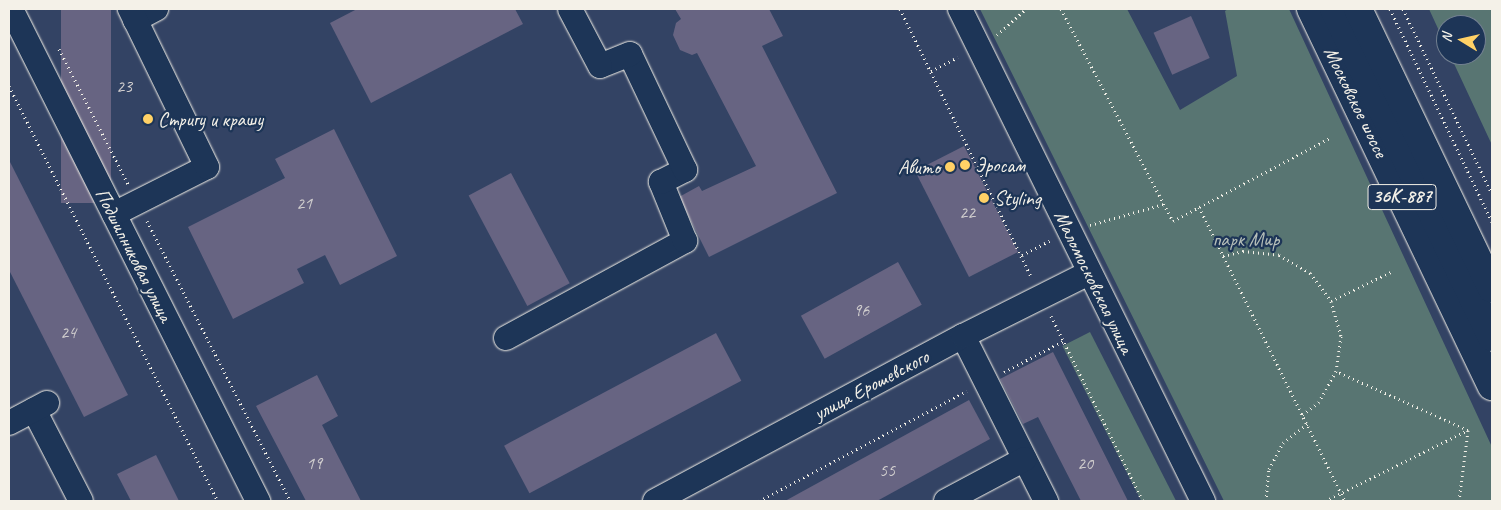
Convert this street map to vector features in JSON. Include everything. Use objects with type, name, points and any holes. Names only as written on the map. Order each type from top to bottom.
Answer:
[{"type":"main road","name":"Московское шоссе","points":[[1311,9],[1492,386]]},
{"type":"main road","name":"Московское шоссе","points":[[1334,9],[1492,337]]},
{"type":"main road","name":"Московское шоссе","points":[[1358,9],[1492,289]]},
{"type":"street","name":"Подшипниковая улица","points":[[11,9],[258,501]]},
{"type":"street","points":[[114,214],[207,167],[132,14],[156,9]]},
{"type":"street","points":[[506,338],[685,241],[660,182],[685,170],[630,54],[600,66],[570,9]]},
{"type":"street","name":"Маломосковская улица","points":[[960,9],[1203,501]]},
{"type":"street","name":"улица Ерошевского","points":[[655,501],[963,336],[1090,273]]},
{"type":"street","points":[[963,336],[1046,501]]},
{"type":"street","points":[[9,423],[40,407],[81,501]]},
{"type":"street","points":[[946,501],[1025,459]]},
{"type":"path","points":[[900,9],[1031,276]]},
{"type":"path","points":[[990,42],[1026,9]]},
{"type":"path","points":[[1061,9],[1173,221],[1330,138]]},
{"type":"path","points":[[1390,9],[1492,222]]},
{"type":"path","points":[[1403,9],[1492,194]]},
{"type":"path","points":[[56,44],[290,501]]},
{"type":"path","points":[[931,71],[966,53]]},
{"type":"path","points":[[9,86],[218,501]]},
{"type":"path","points":[[1090,225],[1164,204]]},
{"type":"path","points":[[1199,207],[1345,501]]},
{"type":"path","points":[[1022,256],[1055,238]]},
{"type":"path","points":[[1223,256],[1243,251],[1278,255],[1310,273],[1331,301],[1341,336],[1336,371],[1319,402],[1302,415]]},
{"type":"path","points":[[1331,301],[1393,271]]},
{"type":"path","points":[[1048,310],[1143,501]]},
{"type":"path","points":[[759,501],[1063,341]]},
{"type":"path","points":[[1336,371],[1468,430]]},
{"type":"path","points":[[1266,501],[1269,469],[1283,443],[1307,424]]},
{"type":"path","points":[[1325,501],[1468,430]]},
{"type":"path","points":[[1459,501],[1468,430]]},
{"type":"green space","name":"парк Мир","points":[[980,9],[1127,9],[1180,110],[1237,76],[1225,11],[1228,9],[1289,9],[1492,447],[1492,501],[1224,501]]},
{"type":"green space","points":[[1429,9],[1492,9],[1492,145],[1455,65],[1486,65],[1486,15],[1436,15],[1436,24]]},
{"type":"green space","points":[[1090,332],[1176,501],[1141,501],[1062,346]]},
{"type":"building","points":[[61,9],[111,9],[111,203],[61,203]]},
{"type":"building","points":[[357,9],[515,9],[523,24],[371,103],[330,23]]},
{"type":"building","points":[[675,9],[769,9],[783,36],[762,46],[837,193],[709,257],[679,197],[699,186],[702,191],[756,166],[697,53],[692,55],[680,50],[673,35],[676,23],[681,19]]},
{"type":"building","points":[[1191,16],[1210,58],[1172,75],[1154,33]]},
{"type":"building","points":[[334,129],[397,256],[340,285],[325,255],[297,269],[304,283],[233,319],[188,227],[285,178],[275,159]]},
{"type":"building","points":[[964,146],[1018,252],[969,277],[915,171]]},
{"type":"building","points":[[9,160],[128,395],[84,417],[9,270]]},
{"type":"building","points":[[511,173],[570,283],[527,306],[469,196]]},
{"type":"building","points":[[898,262],[922,305],[825,359],[801,316]]},
{"type":"building","points":[[716,333],[741,381],[529,493],[504,446]]},
{"type":"building","points":[[1053,352],[1128,501],[1081,501],[1038,417],[1023,424],[1000,379]]},
{"type":"building","points":[[317,375],[338,416],[322,425],[361,501],[306,501],[256,406]]},
{"type":"building","points":[[969,400],[990,439],[877,501],[785,501]]},
{"type":"building","points":[[156,455],[179,501],[131,501],[117,474]]},
{"type":"place","name":"Стригу и крашу","points":[[148,119]]},
{"type":"place","name":"Эросам","points":[[965,165]]},
{"type":"place","name":"Авито","points":[[950,167]]},
{"type":"place","name":"Styling","points":[[984,198]]}]
